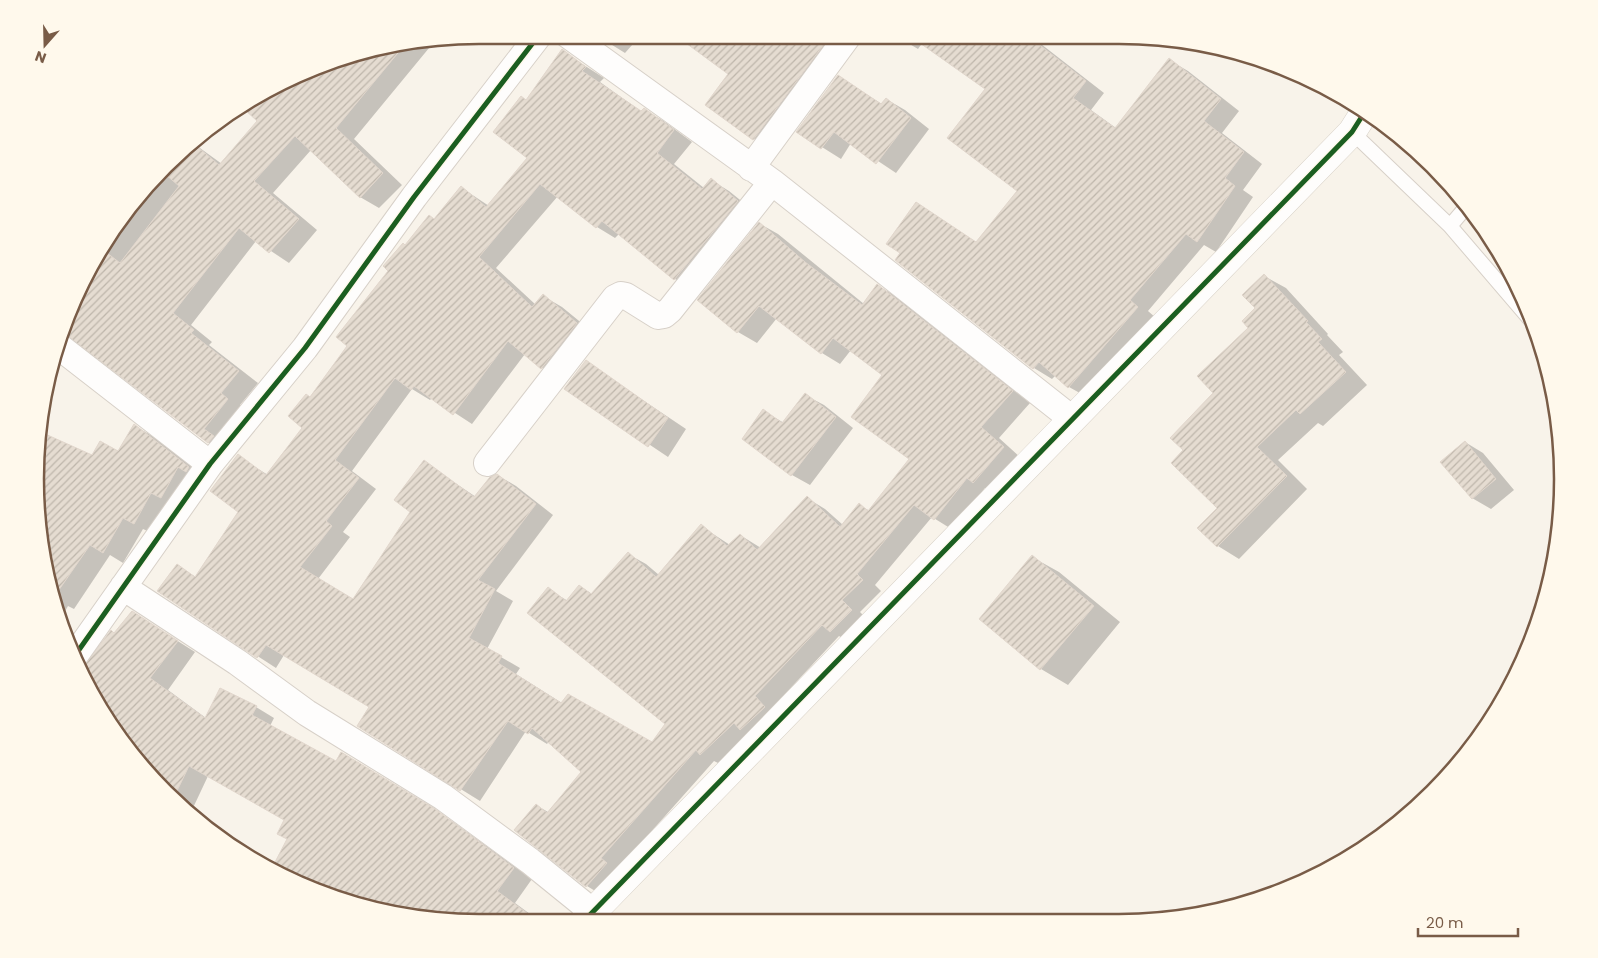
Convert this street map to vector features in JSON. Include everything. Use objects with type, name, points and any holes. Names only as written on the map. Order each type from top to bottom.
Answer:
[{"type":"street","points":[[79,650],[210,464],[305,348],[414,197],[532,44]]},
{"type":"street","points":[[580,44],[762,175],[1072,419]]},
{"type":"street","points":[[487,463],[615,298],[621,295],[626,296],[658,316],[664,315],[670,310],[762,175],[843,44]]},
{"type":"street","points":[[591,914],[1359,121]]},
{"type":"street","points":[[64,350],[210,464]]},
{"type":"street","points":[[123,587],[237,662],[307,713],[443,797],[530,861],[585,914]]},
{"type":"lane","points":[[1359,121],[1518,305]]},
{"type":"lane","points":[[1450,226],[1462,212]]},
{"type":"building","points":[[687,44],[824,44],[753,140],[705,105],[728,74]]},
{"type":"building","points":[[921,44],[1038,44],[1086,81],[1073,98],[1115,128],[1169,58],[1221,99],[1204,121],[1244,152],[1225,178],[1235,186],[1197,242],[1186,234],[1130,300],[1138,307],[1068,388],[1039,362],[1033,369],[895,260],[900,253],[886,244],[916,202],[976,242],[1017,191],[947,138],[985,89]]},
{"type":"building","points":[[562,49],[586,67],[582,71],[641,111],[644,108],[674,130],[657,153],[702,189],[711,178],[738,201],[674,280],[602,221],[596,228],[540,184],[479,257],[532,307],[543,294],[577,323],[541,369],[508,341],[453,415],[414,386],[411,390],[395,378],[335,460],[359,478],[326,521],[332,526],[300,567],[353,599],[410,512],[394,500],[424,460],[474,497],[490,477],[497,474],[536,504],[478,580],[495,589],[469,638],[502,656],[498,663],[561,703],[568,694],[652,742],[665,724],[527,613],[548,587],[566,601],[579,585],[591,594],[628,552],[656,577],[701,524],[727,546],[740,534],[757,550],[807,496],[840,527],[859,503],[868,511],[909,459],[851,417],[882,375],[833,338],[821,354],[759,306],[737,333],[697,300],[759,222],[805,262],[862,305],[877,284],[1013,391],[981,427],[1004,447],[973,483],[967,478],[934,520],[914,505],[857,574],[863,580],[842,600],[852,610],[830,632],[822,625],[755,696],[765,707],[740,730],[734,723],[700,755],[696,750],[601,858],[607,863],[586,887],[514,830],[536,804],[547,813],[581,772],[532,728],[528,734],[508,721],[460,791],[357,726],[369,707],[266,645],[257,658],[157,591],[177,564],[195,577],[238,512],[210,491],[238,454],[266,475],[302,428],[288,416],[306,394],[310,397],[347,346],[336,337],[388,271],[383,266],[403,243],[405,245],[429,215],[434,219],[461,186],[486,207],[527,158],[493,132],[521,96],[526,100]]},
{"type":"building","points":[[400,51],[336,128],[383,173],[360,198],[295,136],[254,181],[299,219],[269,253],[239,228],[173,313],[194,330],[191,333],[239,371],[221,393],[228,399],[204,429],[214,436],[208,443],[68,336],[89,286],[107,253],[120,263],[179,186],[167,176],[198,147],[219,165],[257,121],[246,111],[286,89],[339,67]]},
{"type":"building","points":[[838,75],[881,104],[886,98],[911,118],[876,164],[834,132],[821,149],[796,132]]},
{"type":"building","points":[[1264,274],[1308,321],[1306,322],[1322,339],[1318,342],[1346,372],[1300,414],[1296,410],[1257,447],[1287,476],[1217,547],[1197,528],[1217,508],[1171,463],[1183,450],[1170,438],[1213,393],[1197,376],[1248,328],[1242,321],[1255,308],[1242,295]]},
{"type":"building","points":[[586,360],[668,418],[648,447],[564,389]]},
{"type":"building","points":[[805,393],[836,417],[791,476],[742,439],[763,409],[782,423]]},
{"type":"building","points":[[134,424],[189,467],[186,472],[178,467],[161,498],[151,493],[134,524],[123,518],[103,553],[90,545],[59,590],[47,536],[44,479],[46,434],[92,455],[100,441],[118,451]]},
{"type":"building","points":[[1465,441],[1496,479],[1472,499],[1440,462]]},
{"type":"building","points":[[1032,555],[1094,606],[1040,670],[979,619]]},
{"type":"building","points":[[132,611],[178,641],[150,678],[205,718],[220,688],[257,706],[252,715],[336,761],[341,752],[435,809],[514,868],[497,891],[528,914],[451,913],[422,911],[394,906],[339,891],[312,881],[275,863],[287,839],[277,834],[284,820],[189,766],[176,792],[152,766],[117,721],[85,664],[111,630],[114,633]]},
{"type":"cycle path","points":[[79,650],[210,464],[305,348],[414,197],[532,44]]},
{"type":"cycle path","points":[[591,914],[1352,132],[1361,117]]}]
